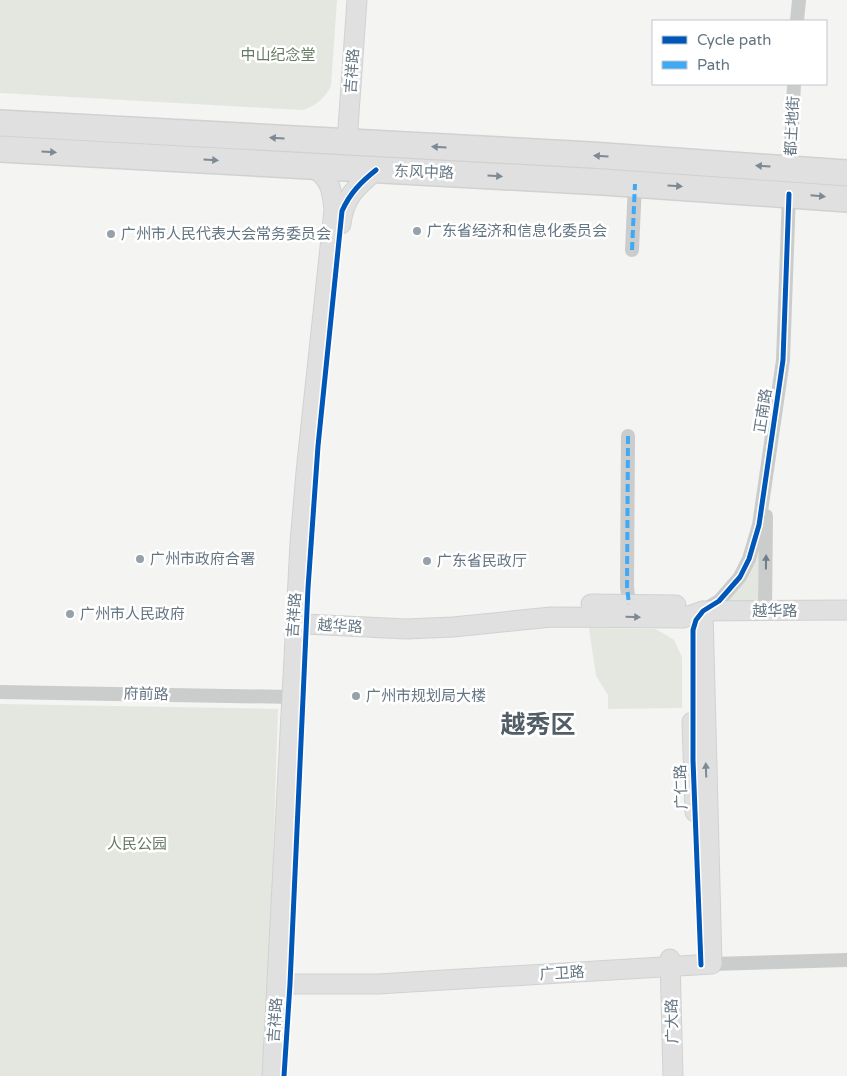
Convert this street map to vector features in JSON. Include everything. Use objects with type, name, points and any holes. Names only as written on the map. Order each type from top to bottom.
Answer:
[{"type":"highway","name":"东风中路","points":[[0,123],[591,155],[847,173]]},
{"type":"highway","name":"东风中路","points":[[0,149],[635,184],[847,199]]},
{"type":"street","name":"吉祥路","points":[[346,142],[356,0]]},
{"type":"street","points":[[798,20],[799,0]]},
{"type":"street","name":"都土地街","points":[[790,168],[794,85]]},
{"type":"street","name":"吉祥路","points":[[272,1076],[286,980],[303,618],[306,472],[334,210],[333,192],[328,182],[320,172],[311,166]]},
{"type":"street","name":"吉祥路","points":[[284,1076],[292,697],[303,618],[342,211],[347,199],[354,190],[376,170]]},
{"type":"street","points":[[632,250],[635,184]]},
{"type":"street","name":"正南路","points":[[703,611],[719,601],[740,577],[749,559],[759,525],[783,360],[789,194]]},
{"type":"street","points":[[628,436],[629,604]]},
{"type":"street","points":[[765,610],[767,473]]},
{"type":"street","name":"越华路","points":[[303,618],[408,617],[562,604],[684,605],[703,611]]},
{"type":"street","name":"越华路","points":[[303,618],[372,628],[429,628],[551,617],[683,618],[703,611],[847,610]]},
{"type":"street","name":"广仁路","points":[[703,611],[707,961]]},
{"type":"street","name":"府前路","points":[[0,692],[292,697]]},
{"type":"street","name":"广卫路","points":[[286,980],[378,984],[707,961],[847,960]]},
{"type":"street","name":"广大路","points":[[670,963],[673,1076]]},
{"type":"green space","name":"中山纪念堂","points":[[0,0],[337,0],[331,86],[319,102],[301,110],[0,93]]},
{"type":"green space","points":[[761,546],[760,602],[725,603],[747,580]]},
{"type":"green space","points":[[589,628],[656,629],[674,640],[682,657],[682,708],[608,709],[608,695],[596,676]]},
{"type":"green space","name":"人民公园","points":[[0,704],[278,709],[266,1076],[0,1076]]},
{"type":"marked path","points":[[632,250],[635,184]]},
{"type":"marked path","points":[[628,436],[627,587],[629,604]]},
{"type":"cycle path","points":[[284,1076],[308,588],[318,446],[342,211],[356,188],[376,170]]},
{"type":"cycle path","points":[[701,965],[693,760],[693,630],[696,620],[703,611],[719,601],[740,577],[749,559],[759,525],[783,360],[789,194]]},
{"type":"place","name":"广东省经济和信息化委员会","points":[[417,231]]},
{"type":"place","name":"广州市人民代表大会常务委员会","points":[[111,234]]},
{"type":"place","name":"广州市政府合署","points":[[140,559]]},
{"type":"place","name":"广东省民政厅","points":[[427,561]]},
{"type":"place","name":"广州市人民政府","points":[[70,614]]},
{"type":"place","name":"广州市规划局大楼","points":[[356,696]]},
{"type":"district","name":"越秀区","points":[[538,725]]}]
